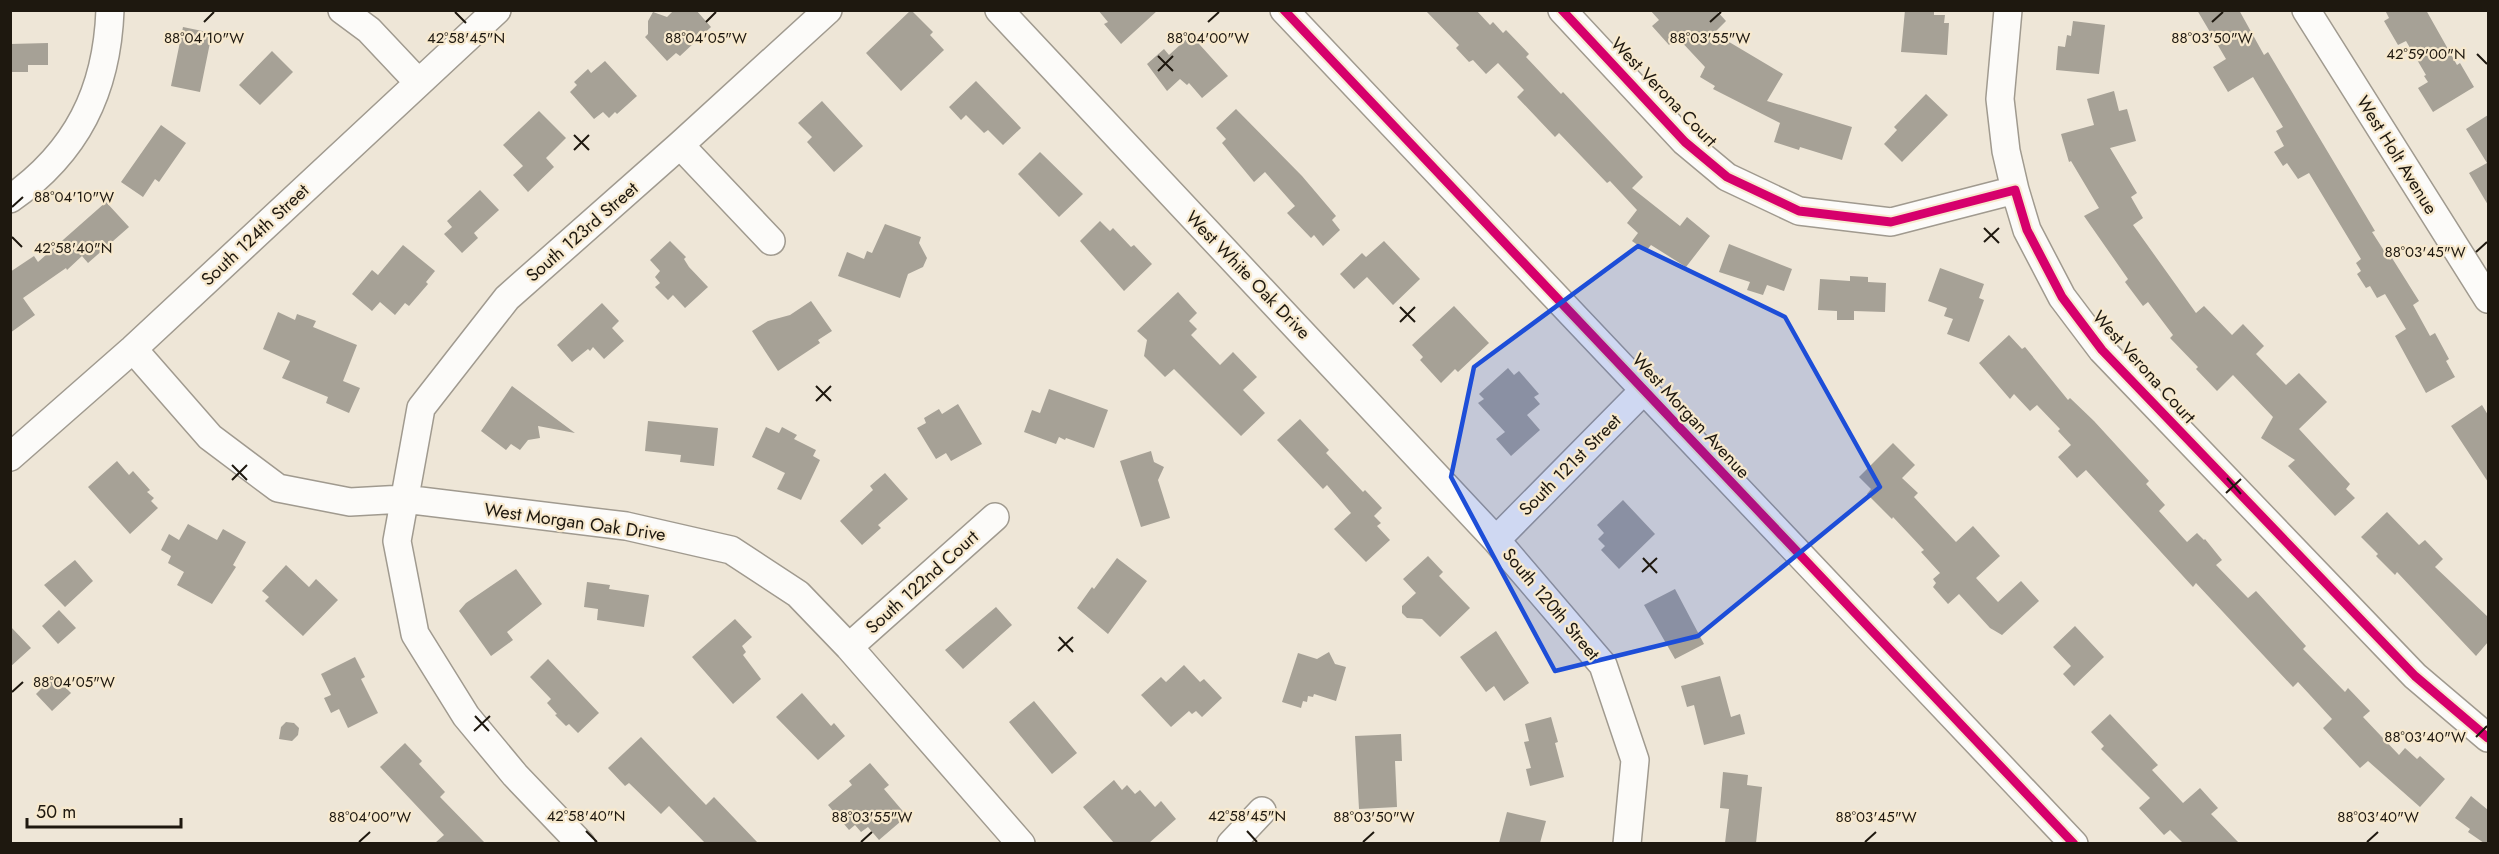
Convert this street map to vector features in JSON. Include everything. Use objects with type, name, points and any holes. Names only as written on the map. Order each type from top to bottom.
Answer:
[{"type":"street","points":[[10,199],[48,168],[74,136],[101,77],[108,43],[110,10]]},
{"type":"street","points":[[342,10],[369,30],[418,82]]},
{"type":"street","name":"South 124th Street","points":[[10,457],[133,349],[496,10]]},
{"type":"street","name":"South 123rd Street","points":[[581,843],[516,775],[466,716],[415,634],[397,541],[422,408],[507,298],[828,10]]},
{"type":"street","name":"West White Oak Drive","points":[[999,10],[1496,540]]},
{"type":"street","name":"West Morgan Avenue","points":[[1284,10],[2074,843]]},
{"type":"street","name":"West Verona Court","points":[[1562,10],[1685,142],[1726,177],[1799,211],[1891,222],[2015,190],[2027,230],[2062,297],[2102,350],[2415,676],[2488,738]]},
{"type":"street","points":[[2008,10],[2000,99],[2006,151],[2015,190]]},
{"type":"street","name":"West Holt Avenue","points":[[2306,10],[2488,299]]},
{"type":"street","points":[[680,145],[771,241]]},
{"type":"street","name":"West Morgan Oak Drive","points":[[133,349],[210,437],[278,488],[350,502],[404,499],[626,526],[731,549],[798,594],[849,647],[1021,843]]},
{"type":"street","name":"South 121st Street","points":[[1496,540],[1644,390]]},
{"type":"street","name":"South 122nd Court","points":[[849,647],[995,518]]},
{"type":"street","name":"South 120th Street","points":[[1496,540],[1603,665],[1635,760],[1627,843]]},
{"type":"street","points":[[1231,843],[1262,811]]},
{"type":"highlighted area","points":[[1638,246],[1785,317],[1880,487],[1698,636],[1555,671],[1451,477],[1474,367]]},
{"type":"building","points":[[674,10],[696,10],[711,27],[680,56],[676,53],[667,61],[645,37],[648,34],[648,21],[653,12],[667,17]]},
{"type":"building","points":[[911,10],[933,32],[930,35],[944,50],[901,91],[866,53]]},
{"type":"building","points":[[1098,10],[1158,10],[1121,44],[1104,24],[1108,22]]},
{"type":"building","points":[[1425,10],[1476,10],[1490,25],[1493,22],[1503,33],[1506,30],[1529,54],[1526,57],[1561,94],[1563,92],[1643,177],[1632,188],[1680,226],[1687,217],[1710,236],[1686,267],[1651,245],[1646,251],[1632,241],[1638,233],[1627,223],[1637,210],[1610,181],[1607,183],[1559,133],[1555,137],[1517,97],[1524,90],[1498,63],[1486,74],[1473,60],[1469,62],[1456,48],[1459,45]]},
{"type":"building","points":[[1650,10],[1716,10],[1726,21],[1714,33],[1783,74],[1767,101],[1852,127],[1842,160],[1800,147],[1799,150],[1774,142],[1780,123],[1713,89],[1715,86],[1700,77],[1705,67],[1677,37],[1669,45],[1652,26],[1659,20]]},
{"type":"building","points":[[1905,10],[1934,10],[1934,15],[1945,15],[1944,23],[1949,23],[1947,55],[1901,52]]},
{"type":"building","points":[[2197,10],[2239,10],[2264,55],[2268,52],[2375,231],[2372,232],[2390,260],[2392,258],[2419,301],[2413,305],[2430,336],[2435,333],[2449,359],[2446,361],[2455,377],[2426,393],[2395,336],[2406,329],[2385,294],[2377,298],[2370,286],[2366,288],[2357,274],[2361,271],[2356,263],[2361,259],[2309,173],[2298,179],[2287,163],[2283,166],[2274,152],[2284,146],[2276,131],[2283,127],[2253,77],[2228,92],[2213,67],[2226,59]]},
{"type":"building","points":[[2385,10],[2426,10],[2457,65],[2460,63],[2474,87],[2433,112],[2418,88],[2428,82],[2424,76],[2426,75],[2406,41],[2398,45],[2384,21],[2389,18]]},
{"type":"building","points":[[2073,21],[2105,25],[2099,74],[2056,70],[2058,46],[2065,47],[2067,35],[2071,36]]},
{"type":"building","points":[[183,27],[212,33],[200,92],[171,86]]},
{"type":"building","points":[[1191,35],[1228,76],[1202,98],[1189,83],[1187,85],[1180,79],[1167,91],[1147,64],[1164,49],[1169,55]]},
{"type":"building","points":[[48,43],[48,65],[28,65],[28,72],[10,72],[10,44]]},
{"type":"building","points":[[272,51],[293,72],[260,105],[239,85]]},
{"type":"building","points":[[605,61],[637,96],[617,114],[615,112],[609,118],[603,112],[594,119],[570,92],[577,85],[574,82],[588,69],[591,73]]},
{"type":"building","points":[[976,81],[1021,128],[1003,145],[988,130],[984,133],[966,115],[961,120],[949,107]]},
{"type":"building","points":[[2114,91],[2119,111],[2127,109],[2136,141],[2110,148],[2137,193],[2131,197],[2143,218],[2133,225],[2196,313],[2204,306],[2232,335],[2243,324],[2264,346],[2256,354],[2286,385],[2299,373],[2327,402],[2299,429],[2350,484],[2346,489],[2355,498],[2335,516],[2288,466],[2295,460],[2261,438],[2273,417],[2233,375],[2217,391],[2196,369],[2198,367],[2170,338],[2173,335],[2148,302],[2143,306],[2125,282],[2128,279],[2084,216],[2099,208],[2071,161],[2069,162],[2061,134],[2094,125],[2087,99]]},
{"type":"building","points":[[1926,94],[1948,115],[1902,162],[1884,144],[1897,130],[1894,127]]},
{"type":"building","points":[[822,101],[863,146],[834,172],[807,142],[812,137],[798,123]]},
{"type":"building","points":[[1236,109],[1302,176],[1336,216],[1332,220],[1340,230],[1323,246],[1314,235],[1311,238],[1287,213],[1295,206],[1265,172],[1254,182],[1222,143],[1226,139],[1216,128]]},
{"type":"building","points":[[539,111],[566,138],[546,158],[554,167],[528,192],[513,175],[523,166],[503,145]]},
{"type":"building","points":[[2488,115],[2488,205],[2469,173],[2487,163],[2466,129]]},
{"type":"building","points":[[161,125],[186,143],[159,182],[155,179],[143,197],[121,182]]},
{"type":"building","points":[[1040,152],[1083,194],[1059,217],[1018,174]]},
{"type":"building","points":[[480,190],[499,210],[474,233],[478,238],[462,253],[444,234],[452,227],[447,221]]},
{"type":"building","points":[[106,202],[129,227],[88,263],[82,256],[67,270],[66,268],[23,298],[35,315],[10,333],[10,272],[34,256],[38,262]]},
{"type":"building","points":[[1100,221],[1110,231],[1113,228],[1131,247],[1134,245],[1152,264],[1124,291],[1080,241]]},
{"type":"building","points":[[885,224],[921,237],[919,243],[927,258],[923,267],[908,274],[900,298],[838,276],[847,252],[864,259],[867,251],[872,253]]},
{"type":"building","points":[[670,241],[686,257],[684,259],[689,267],[708,287],[685,308],[673,295],[668,300],[655,287],[660,283],[655,277],[660,271],[650,260]]},
{"type":"building","points":[[1384,241],[1420,279],[1393,305],[1367,277],[1354,289],[1340,274],[1362,253],[1366,257]]},
{"type":"building","points":[[1729,244],[1792,269],[1784,291],[1767,285],[1763,295],[1747,290],[1750,282],[1719,272]]},
{"type":"building","points":[[403,245],[435,271],[426,282],[428,284],[409,306],[405,303],[395,315],[380,302],[372,311],[352,294],[372,270],[378,275]]},
{"type":"building","points":[[1940,268],[1984,284],[1979,298],[1984,300],[1969,342],[1947,334],[1953,319],[1944,316],[1947,308],[1928,301]]},
{"type":"building","points":[[1850,276],[1868,277],[1868,282],[1886,283],[1885,312],[1854,311],[1854,320],[1837,320],[1837,311],[1818,310],[1820,279],[1850,281]]},
{"type":"building","points":[[1178,292],[1197,313],[1189,321],[1197,329],[1191,335],[1220,365],[1233,352],[1257,377],[1243,390],[1265,413],[1241,436],[1174,369],[1165,377],[1144,356],[1147,340],[1137,331]]},
{"type":"building","points":[[811,301],[832,331],[818,340],[820,343],[778,371],[752,331],[768,321],[790,315]]},
{"type":"building","points":[[602,303],[619,321],[612,328],[624,341],[604,359],[593,347],[572,362],[557,345]]},
{"type":"building","points":[[1454,306],[1489,343],[1458,372],[1455,369],[1441,383],[1420,360],[1423,357],[1412,345]]},
{"type":"building","points":[[278,312],[295,320],[297,314],[316,321],[313,327],[357,345],[343,381],[360,388],[349,413],[326,403],[328,397],[282,378],[290,361],[263,349]]},
{"type":"building","points":[[2009,335],[2022,349],[2025,347],[2068,400],[2070,398],[2094,421],[2149,481],[2146,484],[2165,505],[2159,511],[2187,542],[2197,533],[2205,539],[2222,560],[2216,565],[2248,598],[2256,591],[2306,646],[2303,649],[2345,692],[2348,688],[2370,711],[2363,717],[2399,755],[2405,748],[2417,759],[2420,756],[2445,779],[2420,807],[2368,761],[2360,768],[2323,728],[2332,719],[2298,682],[2293,687],[2196,583],[2193,587],[2086,470],[2077,478],[2058,457],[2071,445],[2058,431],[2060,429],[2037,405],[2030,411],[2014,394],[2010,399],[1979,363]]},
{"type":"building","points":[[1508,368],[1514,375],[1519,371],[1539,394],[1534,397],[1540,404],[1527,415],[1540,430],[1511,456],[1496,439],[1505,432],[1478,403],[1484,399],[1479,394]]},
{"type":"building","points":[[512,386],[575,433],[538,426],[540,438],[528,440],[520,450],[511,444],[506,450],[481,431]]},
{"type":"building","points":[[1049,389],[1108,410],[1094,448],[1059,437],[1056,444],[1024,432],[1032,410],[1040,413]]},
{"type":"building","points":[[958,404],[982,444],[951,461],[946,453],[936,459],[917,428],[926,423],[924,418],[939,409],[942,414]]},
{"type":"building","points":[[2482,405],[2488,415],[2488,482],[2451,426]]},
{"type":"building","points":[[1300,419],[1329,450],[1326,453],[1363,492],[1365,490],[1382,508],[1374,516],[1381,523],[1377,526],[1390,540],[1366,562],[1334,529],[1351,513],[1327,485],[1323,489],[1277,440]]},
{"type":"building","points":[[648,421],[718,428],[714,466],[680,462],[681,455],[645,451]]},
{"type":"building","points":[[766,427],[779,433],[782,427],[797,435],[794,439],[816,450],[813,456],[820,460],[801,500],[777,489],[785,473],[752,457]]},
{"type":"building","points":[[1893,443],[1915,465],[1902,478],[1918,493],[1914,497],[1956,542],[1973,526],[2000,556],[1976,578],[1998,602],[2021,581],[2039,601],[2002,635],[1990,628],[1959,594],[1948,604],[1933,587],[1936,583],[1933,579],[1940,573],[1921,552],[1924,550],[1893,517],[1892,519],[1867,494],[1871,489],[1859,477]]},
{"type":"building","points":[[1151,451],[1154,462],[1164,467],[1158,480],[1170,518],[1141,527],[1120,461]]},
{"type":"building","points":[[117,461],[129,475],[133,471],[150,490],[147,492],[154,498],[151,501],[158,508],[130,534],[88,487]]},
{"type":"building","points":[[885,473],[908,499],[878,525],[881,528],[862,545],[840,521],[873,490],[870,486]]},
{"type":"building","points":[[1623,500],[1655,534],[1619,569],[1601,550],[1605,546],[1598,539],[1604,533],[1597,525]]},
{"type":"building","points":[[2387,512],[2419,545],[2425,540],[2443,559],[2435,567],[2488,617],[2488,642],[2476,656],[2397,572],[2395,575],[2376,556],[2378,554],[2361,537]]},
{"type":"building","points":[[188,524],[217,540],[223,529],[246,542],[233,565],[236,567],[212,604],[177,585],[184,572],[168,563],[171,556],[161,550],[169,534],[179,540]]},
{"type":"building","points":[[1428,556],[1443,572],[1439,576],[1470,608],[1440,637],[1422,619],[1407,618],[1402,613],[1402,606],[1416,593],[1403,579]]},
{"type":"building","points":[[1117,558],[1147,581],[1108,634],[1077,608]]},
{"type":"building","points":[[75,560],[93,581],[65,607],[44,585]]},
{"type":"building","points":[[286,565],[309,587],[316,579],[338,600],[303,636],[265,601],[269,597],[262,591]]},
{"type":"building","points":[[516,569],[542,604],[507,632],[513,640],[491,656],[459,611],[466,603]]},
{"type":"building","points":[[587,582],[610,585],[609,589],[649,595],[644,627],[597,620],[598,609],[584,607]]},
{"type":"building","points":[[1675,589],[1704,644],[1675,659],[1644,605]]},
{"type":"building","points":[[996,607],[1012,625],[963,669],[945,650]]},
{"type":"building","points":[[59,610],[76,628],[58,644],[42,626]]},
{"type":"building","points":[[735,619],[752,637],[742,646],[746,652],[743,655],[761,679],[733,704],[692,657]]},
{"type":"building","points":[[10,626],[31,648],[10,667]]},
{"type":"building","points":[[2075,626],[2104,657],[2074,686],[2063,674],[2071,666],[2053,647]]},
{"type":"building","points":[[1496,631],[1529,683],[1504,701],[1494,686],[1486,692],[1460,657]]},
{"type":"building","points":[[1329,652],[1335,664],[1346,667],[1336,701],[1314,694],[1313,697],[1308,696],[1307,702],[1303,701],[1301,708],[1282,702],[1298,653],[1317,659]]},
{"type":"building","points":[[355,657],[365,677],[361,679],[378,713],[348,728],[339,709],[331,713],[324,698],[331,695],[321,674]]},
{"type":"building","points":[[548,659],[599,713],[578,733],[569,724],[566,726],[555,715],[557,714],[547,703],[551,699],[530,677]]},
{"type":"building","points":[[1184,665],[1200,682],[1204,679],[1222,698],[1202,717],[1196,711],[1192,714],[1189,711],[1171,727],[1141,695],[1161,677],[1166,682]]},
{"type":"building","points":[[54,676],[71,693],[52,711],[36,694]]},
{"type":"building","points":[[1720,676],[1731,717],[1740,714],[1745,734],[1704,745],[1694,705],[1687,707],[1681,686]]},
{"type":"building","points":[[802,693],[831,726],[834,723],[845,736],[818,760],[776,717]]},
{"type":"building","points":[[1034,701],[1077,753],[1052,774],[1009,722]]},
{"type":"building","points":[[2110,714],[2158,765],[2152,770],[2183,803],[2200,788],[2218,808],[2211,814],[2239,843],[2183,843],[2170,830],[2164,835],[2139,808],[2150,798],[2101,749],[2104,746],[2091,732]]},
{"type":"building","points":[[1551,717],[1564,777],[1530,786],[1526,769],[1531,768],[1524,742],[1529,741],[1525,724]]},
{"type":"building","points":[[286,722],[294,723],[299,728],[298,735],[292,741],[279,739],[281,727]]},
{"type":"building","points":[[1401,734],[1402,761],[1395,761],[1397,807],[1359,809],[1355,736]]},
{"type":"building","points":[[641,737],[706,805],[714,797],[758,843],[705,843],[669,806],[661,814],[629,783],[625,786],[608,768]]},
{"type":"building","points":[[405,743],[422,761],[419,764],[445,792],[440,797],[485,843],[435,843],[444,835],[380,767]]},
{"type":"building","points":[[870,763],[889,785],[884,789],[907,816],[879,840],[868,827],[861,832],[855,825],[849,830],[828,805],[852,785],[849,781]]},
{"type":"building","points":[[1723,772],[1748,775],[1747,785],[1762,787],[1756,843],[1725,843],[1729,809],[1720,808]]},
{"type":"building","points":[[1114,780],[1122,790],[1127,785],[1135,794],[1140,790],[1155,807],[1161,801],[1176,819],[1149,843],[1114,843],[1083,807]]},
{"type":"building","points":[[2471,796],[2488,810],[2488,843],[2484,843],[2468,832],[2470,829],[2455,818]]},
{"type":"building","points":[[1507,812],[1546,821],[1540,843],[1499,843]]},
{"type":"cycle path","points":[[1284,10],[2074,844]]},
{"type":"cycle path","points":[[1562,10],[1685,142],[1727,177],[1799,211],[1891,222],[2015,190],[2027,230],[2062,297],[2102,350],[2415,676],[2488,738]]}]
